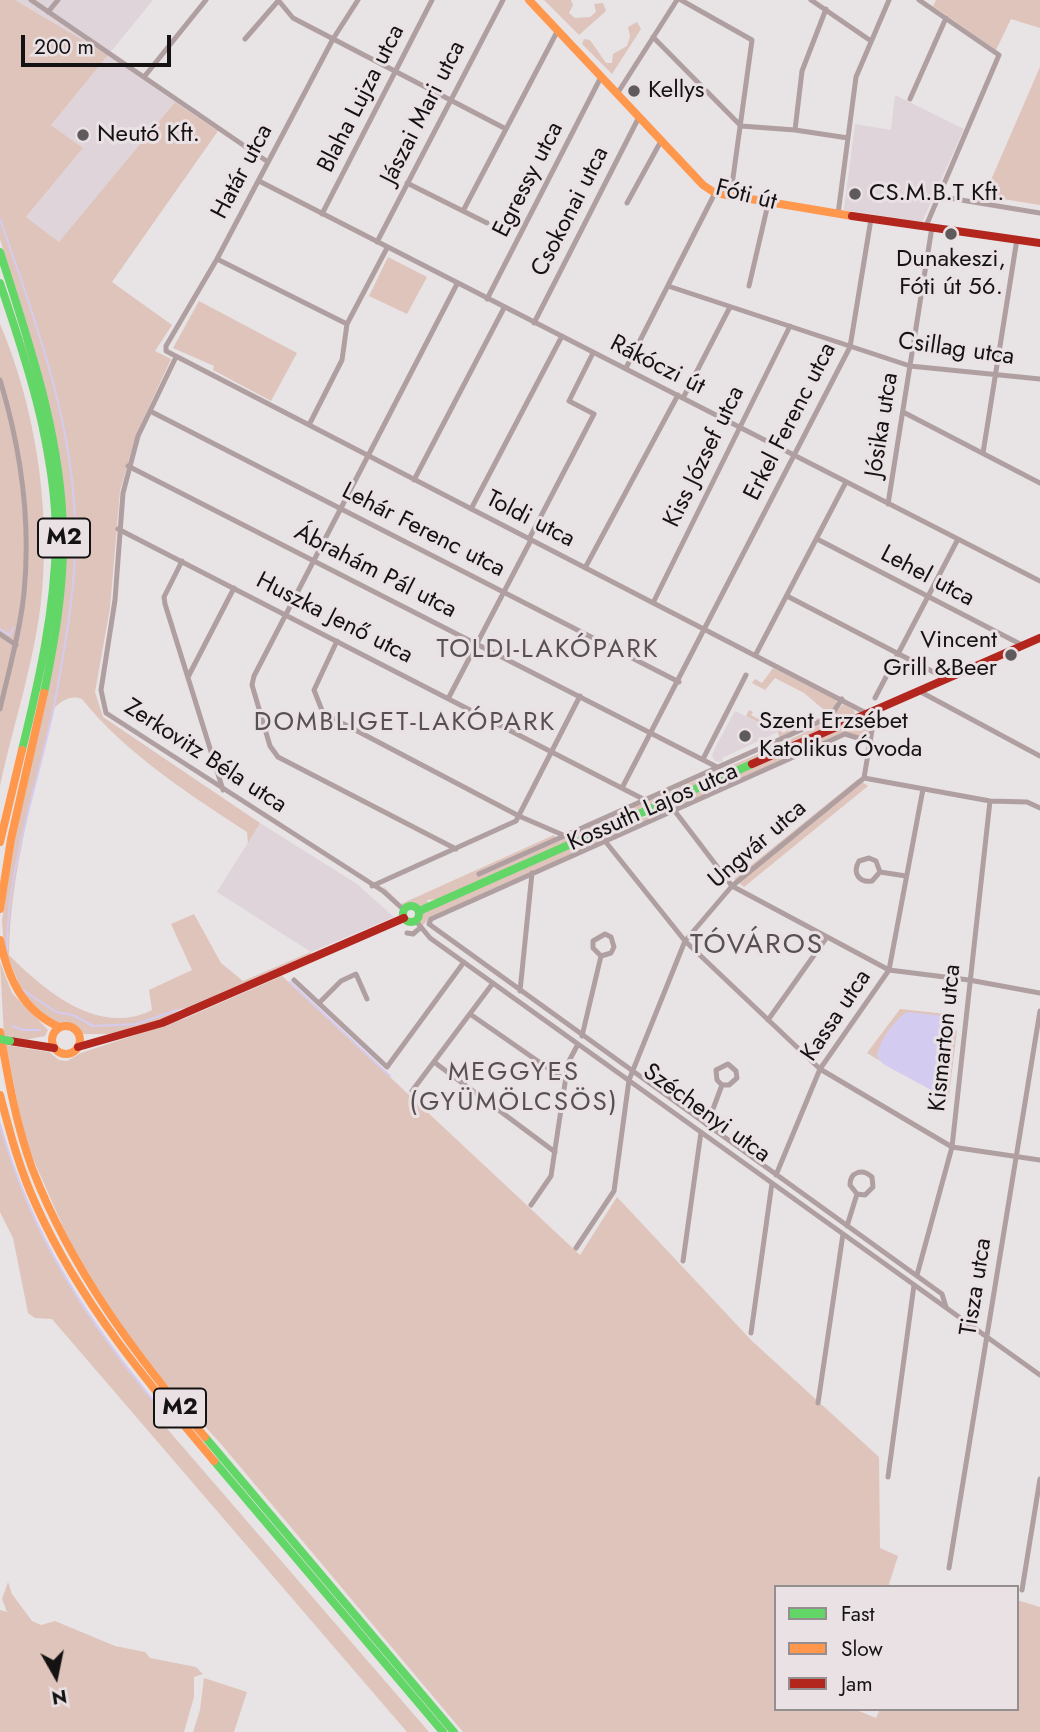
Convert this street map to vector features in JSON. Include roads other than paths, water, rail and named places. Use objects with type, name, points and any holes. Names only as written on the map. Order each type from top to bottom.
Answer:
[{"type":"main road","name":"Fóti út","points":[[529,0],[660,141],[703,185],[715,193],[768,204],[1040,243]]},
{"type":"main road","name":"M2","points":[[0,252],[53,430],[64,529],[57,632],[12,828],[0,909]]},
{"type":"main road","name":"M2","points":[[0,283],[40,413],[55,528],[54,573],[46,632],[0,842]]},
{"type":"main road","name":"Kossuth Lajos utca","points":[[419,911],[871,716],[919,691],[1040,638]]},
{"type":"main road","points":[[0,1039],[54,1048],[66,1054],[78,1047],[185,1014],[404,914],[411,906],[419,911],[418,925],[408,922],[404,914]]},
{"type":"main road","points":[[0,940],[7,972],[18,993],[40,1016],[59,1027],[73,1028],[79,1035],[78,1047]]},
{"type":"main road","points":[[23,1042],[52,1035],[59,1027]]},
{"type":"main road","name":"M2","points":[[0,1032],[9,1087],[25,1152],[49,1214],[87,1285],[153,1375],[454,1732]]},
{"type":"main road","points":[[52,1035],[54,1048]]},
{"type":"main road","points":[[79,1035],[111,1036]]},
{"type":"main road","name":"M2","points":[[0,1095],[15,1153],[39,1216],[96,1317],[162,1400],[443,1732]]},
{"type":"street","points":[[31,0],[268,162]]},
{"type":"street","points":[[48,12],[58,0]]},
{"type":"street","points":[[144,76],[206,0]]},
{"type":"street","points":[[245,39],[278,0],[293,18],[506,129]]},
{"type":"street","name":"Határ utca","points":[[176,356],[166,351],[166,346],[217,259],[333,39],[358,0]]},
{"type":"street","name":"Blaha Lujza utca","points":[[322,214],[432,0]]},
{"type":"street","name":"Jászai Mari utca","points":[[377,243],[503,0]]},
{"type":"street","points":[[617,94],[626,85],[653,37],[679,0],[752,40],[732,185]]},
{"type":"street","points":[[811,0],[871,41]]},
{"type":"street","points":[[838,214],[856,77],[888,0]]},
{"type":"street","points":[[910,99],[946,18],[919,0]]},
{"type":"street","points":[[795,130],[802,71],[825,9]]},
{"type":"street","name":"Jósika utca","points":[[888,504],[929,227],[937,196],[999,55],[946,18]]},
{"type":"street","points":[[463,211],[558,30]]},
{"type":"street","points":[[653,37],[741,126],[848,138]]},
{"type":"street","name":"Egressy utca","points":[[487,299],[601,77]]},
{"type":"street","name":"Csokonai utca","points":[[534,323],[639,117]]},
{"type":"street","points":[[627,203],[660,141]]},
{"type":"street","name":"Rákóczi út","points":[[258,181],[1040,581]]},
{"type":"street","points":[[407,183],[487,223]]},
{"type":"street","points":[[626,368],[715,193]]},
{"type":"street","points":[[937,196],[1040,213]]},
{"type":"street","points":[[749,286],[768,204]]},
{"type":"street","name":"Erkel Ferenc utca","points":[[622,788],[850,347],[871,219]]},
{"type":"street","points":[[983,453],[1017,239]]},
{"type":"street","points":[[309,425],[342,360],[347,324],[387,248]]},
{"type":"street","points":[[217,259],[347,324]]},
{"type":"street","points":[[456,849],[274,753],[252,681],[457,284]]},
{"type":"street","name":"Csillag utca","points":[[668,286],[910,366],[1040,379]]},
{"type":"street","points":[[585,568],[730,307]]},
{"type":"street","points":[[414,480],[504,308]]},
{"type":"street","name":"Kiss József utca","points":[[653,603],[790,326]]},
{"type":"street","points":[[471,509],[562,337]]},
{"type":"street","points":[[449,697],[594,414],[569,401],[593,353]]},
{"type":"street","name":"Zerkovitz Béla utca","points":[[176,356],[128,466],[118,529],[115,600],[101,690],[106,713],[372,886],[404,914]]},
{"type":"street","name":"Toldi utca","points":[[176,356],[756,654],[871,716]]},
{"type":"street","points":[[0,380],[16,437],[24,506],[24,593],[16,645],[0,709]]},
{"type":"street","name":"Lehár Ferenc utca","points":[[150,411],[679,682]]},
{"type":"street","points":[[903,412],[1040,483]]},
{"type":"street","name":"Ábrahám Pál utca","points":[[128,466],[717,767]]},
{"type":"street","points":[[756,654],[846,482]]},
{"type":"street","name":"Huszka Jenő utca","points":[[118,529],[645,800]]},
{"type":"street","name":"Lehel utca","points":[[817,539],[1022,645]]},
{"type":"street","points":[[875,698],[958,539]]},
{"type":"street","points":[[182,561],[164,597],[165,604],[223,790]]},
{"type":"street","points":[[188,677],[234,588]]},
{"type":"street","points":[[786,596],[947,679]]},
{"type":"street","points":[[0,634],[16,645]]},
{"type":"street","points":[[337,641],[314,690],[323,713],[519,816],[563,835]]},
{"type":"street","points":[[703,759],[746,675]]},
{"type":"street","points":[[919,691],[1040,756]]},
{"type":"street","points":[[372,886],[516,821],[580,696]]},
{"type":"street","points":[[479,874],[830,718],[842,699]]},
{"type":"street","points":[[871,716],[871,741],[864,778],[990,801],[1027,802],[1040,808]]},
{"type":"street","name":"Kossuth Lajos utca","points":[[429,924],[431,919],[845,734],[871,741]]},
{"type":"street","name":"Ungvár utca","points":[[629,1080],[685,942],[732,886],[864,778]]},
{"type":"street","name":"Kassa utca","points":[[776,1175],[820,1069],[889,970],[923,789]]},
{"type":"street","name":"Kismarton utca","points":[[916,1275],[952,1147],[990,801]]},
{"type":"street","points":[[674,810],[732,886],[889,970],[969,979],[1040,993]]},
{"type":"street","points":[[605,841],[685,942],[820,1069],[952,1147],[1040,1160]]},
{"type":"street","points":[[869,858],[876,861],[880,872],[876,879],[864,881],[858,876],[856,868],[862,859],[869,858]]},
{"type":"street","points":[[880,872],[906,876]]},
{"type":"street","points":[[520,991],[532,873]]},
{"type":"street","name":"Széchenyi utca","points":[[429,924],[942,1294],[946,1307]]},
{"type":"street","points":[[407,933],[412,934],[418,925]]},
{"type":"street","name":"Széchenyi utca","points":[[418,925],[493,983],[1040,1375]]},
{"type":"street","points":[[605,934],[611,937],[614,947],[608,955],[601,956],[594,952],[593,941],[605,934]]},
{"type":"street","points":[[768,1020],[827,937]]},
{"type":"street","points":[[582,1036],[601,956]]},
{"type":"street","points":[[295,980],[387,1067],[464,962]]},
{"type":"street","points":[[320,1002],[341,981],[356,974],[367,999]]},
{"type":"street","points":[[412,1091],[493,983]]},
{"type":"street","name":"Tisza utca","points":[[949,1568],[1040,1011]]},
{"type":"street","points":[[470,1014],[565,1080]]},
{"type":"street","points":[[531,1205],[549,1184],[568,1063],[578,1044]]},
{"type":"street","points":[[434,1062],[555,1152]]},
{"type":"street","points":[[728,1064],[736,1071],[737,1078],[729,1085],[722,1085],[715,1073],[718,1067],[728,1064]]},
{"type":"street","points":[[576,1248],[614,1191],[629,1080]]},
{"type":"street","points":[[707,1125],[722,1085]]},
{"type":"street","points":[[683,1261],[701,1132]]},
{"type":"street","points":[[866,1172],[873,1180],[873,1187],[868,1193],[857,1194],[851,1189],[850,1181],[854,1174],[866,1172]]},
{"type":"street","points":[[751,1333],[772,1183]]},
{"type":"street","points":[[847,1226],[857,1194]]},
{"type":"street","points":[[818,1404],[843,1234]]},
{"type":"street","points":[[888,1476],[914,1285]]},
{"type":"street","points":[[1022,1590],[1040,1479]]},
{"type":"waterway","points":[[0,219],[51,373],[68,452],[75,532],[65,647],[52,718],[19,849],[7,950]]},
{"type":"waterway","points":[[0,629],[10,635],[13,628]]},
{"type":"waterway","points":[[290,982],[390,1076]]},
{"type":"waterway","points":[[23,990],[56,1012],[73,1015],[93,1026],[136,1024],[177,1010]]},
{"type":"waterway","points":[[13,1026],[23,1030],[40,1030]]},
{"type":"waterway","points":[[0,1124],[28,1204],[64,1275],[108,1342],[160,1409]]},
{"type":"place","name":"Kellys","points":[[634,91]]},
{"type":"place","name":"Neutó Kft.","points":[[83,135]]},
{"type":"place","name":"CS.M.B.T Kft.","points":[[855,194]]},
{"type":"place","name":"Dunakeszi, Fóti út 56.","points":[[951,234]]},
{"type":"place","name":"Vincent Grill &Beer","points":[[1011,655]]},
{"type":"place","name":"Szent Erzsébet Katolikus Óvoda","points":[[745,736]]},
{"type":"district","name":"TOLDI-LAKÓPARK","points":[[548,651]]},
{"type":"district","name":"DOMBLIGET-LAKÓPARK","points":[[405,724]]},
{"type":"district","name":"TÓVÁROS","points":[[757,946]]},
{"type":"district","name":"MEGGYES (GYÜMÖLCSÖS)","points":[[514,1089]]}]
